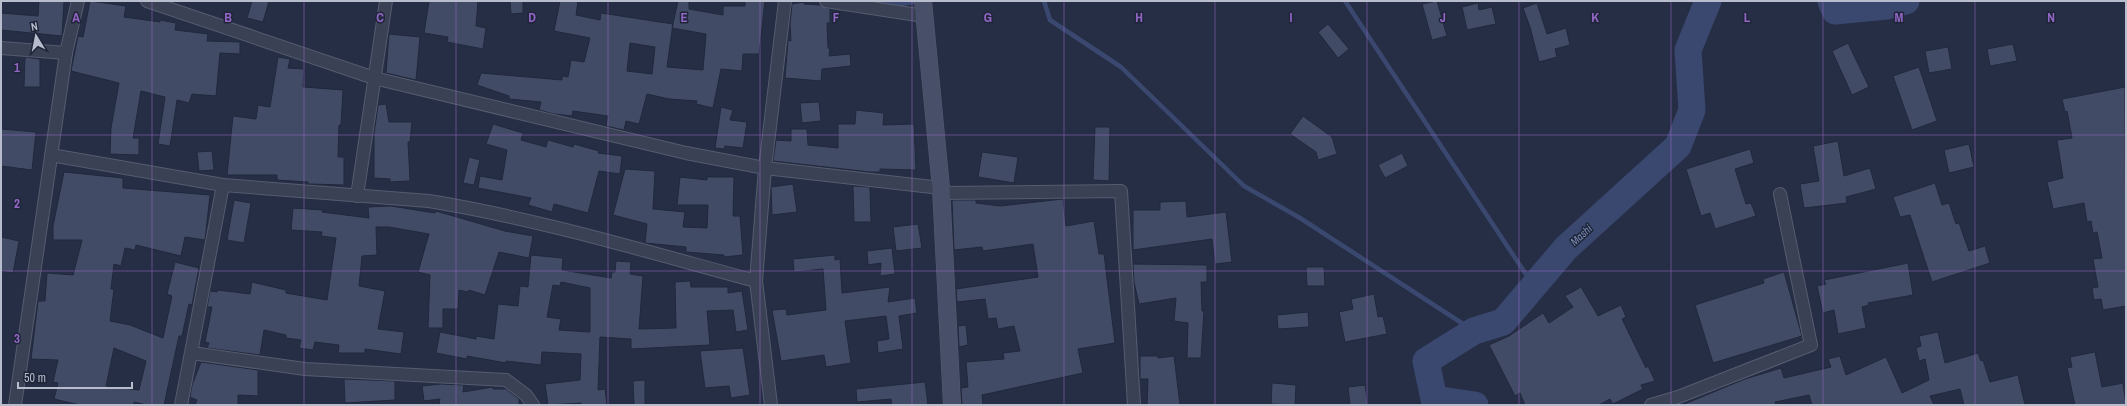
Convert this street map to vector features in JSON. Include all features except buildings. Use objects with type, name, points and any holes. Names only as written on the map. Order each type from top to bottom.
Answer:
[{"type":"street","points":[[15,405],[66,53],[78,1]]},
{"type":"street","points":[[147,1],[374,78],[686,152],[765,168],[941,191],[1121,191],[1134,405]]},
{"type":"street","points":[[357,196],[386,1]]},
{"type":"street","points":[[771,405],[756,281],[765,168],[785,1]]},
{"type":"street","points":[[826,1],[923,8],[941,191],[952,405]]},
{"type":"street","points":[[1,48],[66,53]]},
{"type":"street","points":[[51,155],[223,185],[429,201],[455,205],[565,230],[756,281]]},
{"type":"street","points":[[181,405],[223,185]]},
{"type":"street","points":[[1651,405],[1679,401],[1811,344],[1780,194]]},
{"type":"street","points":[[192,352],[305,370],[506,380],[526,395],[534,405]]},
{"type":"waterway","points":[[882,1],[902,4],[918,1]]},
{"type":"waterway","points":[[1044,1],[1050,20],[1121,67],[1244,186],[1300,218],[1474,331]]},
{"type":"waterway","points":[[1345,1],[1533,285]]},
{"type":"waterway","name":"Mashi","points":[[1475,405],[1434,399],[1426,361],[1474,331],[1503,322],[1566,248],[1678,146],[1692,110],[1688,50],[1708,1]]},
{"type":"waterway","name":"Mashi","points":[[1831,1],[1835,11],[1887,6],[1906,1]]}]
